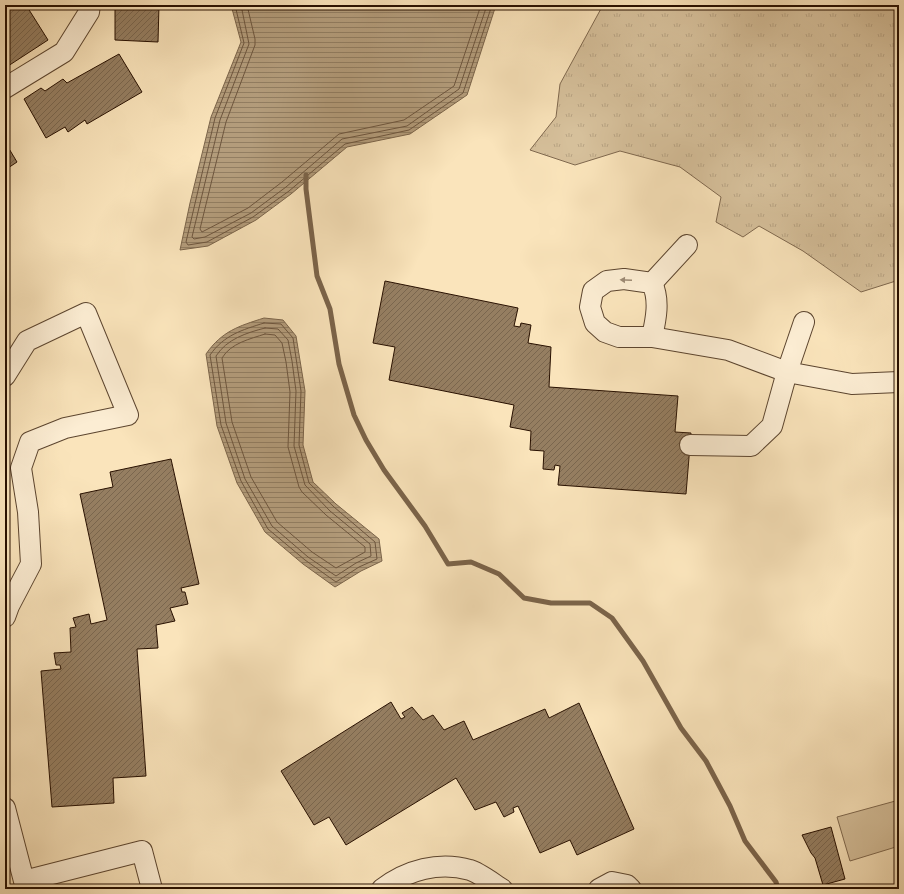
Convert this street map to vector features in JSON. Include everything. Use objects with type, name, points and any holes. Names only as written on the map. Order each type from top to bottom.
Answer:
[{"type":"street","points":[[5,88],[64,52],[89,12],[90,5]]},
{"type":"street","points":[[652,283],[687,245]]},
{"type":"street","points":[[652,283],[624,279],[607,281],[593,291],[590,308],[595,323],[605,332],[619,337],[652,337],[728,350],[787,372],[852,384],[899,382]]},
{"type":"street","points":[[652,283],[656,290],[657,313],[652,337]]},
{"type":"street","points":[[5,376],[27,341],[86,313],[128,415],[65,428],[30,442],[21,468],[28,512],[31,564],[6,610]]},
{"type":"street","points":[[690,445],[752,446],[772,426],[787,372],[804,322]]},
{"type":"street","points":[[5,808],[24,881],[142,851],[152,889]]},
{"type":"street","points":[[382,889],[411,872],[444,866],[471,870],[502,889]]},
{"type":"street","points":[[599,889],[612,882],[627,885],[630,889]]},
{"type":"green space","points":[[603,5],[899,5],[899,280],[861,292],[803,251],[759,226],[743,237],[716,222],[721,197],[680,167],[620,151],[575,165],[530,150],[556,117],[560,84]]},
{"type":"green space","points":[[899,800],[899,846],[850,861],[837,817]]},
{"type":"water","points":[[231,5],[496,5],[467,95],[410,134],[347,147],[291,194],[256,220],[208,246],[180,250],[211,117],[241,42]]},
{"type":"water","points":[[264,318],[283,320],[296,336],[305,391],[303,445],[313,482],[336,504],[379,539],[382,561],[361,571],[335,587],[303,564],[265,532],[237,483],[217,426],[206,354],[218,340],[232,330]]},
{"type":"building","points":[[16,5],[26,5],[48,40],[5,68],[5,12]]},
{"type":"building","points":[[115,5],[159,5],[158,42],[115,40]]},
{"type":"building","points":[[119,54],[142,92],[87,124],[85,120],[68,132],[65,127],[46,138],[24,99],[41,88],[45,91],[63,79],[67,83]]},
{"type":"building","points":[[5,142],[17,162],[5,170]]},
{"type":"building","points":[[385,281],[518,308],[514,326],[520,327],[521,323],[531,325],[528,343],[551,347],[549,387],[678,396],[675,432],[691,433],[686,494],[558,485],[560,466],[555,465],[554,470],[543,469],[544,451],[530,450],[531,431],[510,427],[514,405],[389,380],[395,347],[373,343]]},
{"type":"building","points":[[171,459],[199,584],[181,588],[182,592],[185,592],[188,604],[170,608],[175,621],[156,625],[158,648],[137,649],[146,776],[113,778],[114,803],[52,807],[41,671],[61,669],[60,665],[56,665],[54,653],[71,652],[70,628],[76,627],[73,618],[89,614],[91,624],[107,620],[80,494],[113,487],[110,472]]},
{"type":"building","points":[[391,702],[401,719],[405,717],[402,713],[412,707],[423,720],[433,715],[444,730],[464,721],[473,740],[545,709],[549,718],[579,703],[634,829],[577,855],[570,840],[540,853],[518,806],[513,808],[514,812],[504,817],[496,802],[475,810],[456,778],[346,845],[329,817],[314,825],[281,771]]},
{"type":"building","points":[[831,827],[845,879],[823,885],[815,858],[802,835]]},
{"type":"waterway","points":[[306,175],[306,189],[317,276],[330,309],[339,364],[354,415],[366,440],[384,470],[425,526],[448,564],[471,562],[499,574],[524,598],[551,603],[590,603],[612,618],[643,661],[681,728],[706,761],[730,806],[745,841],[776,882],[778,889]]}]
